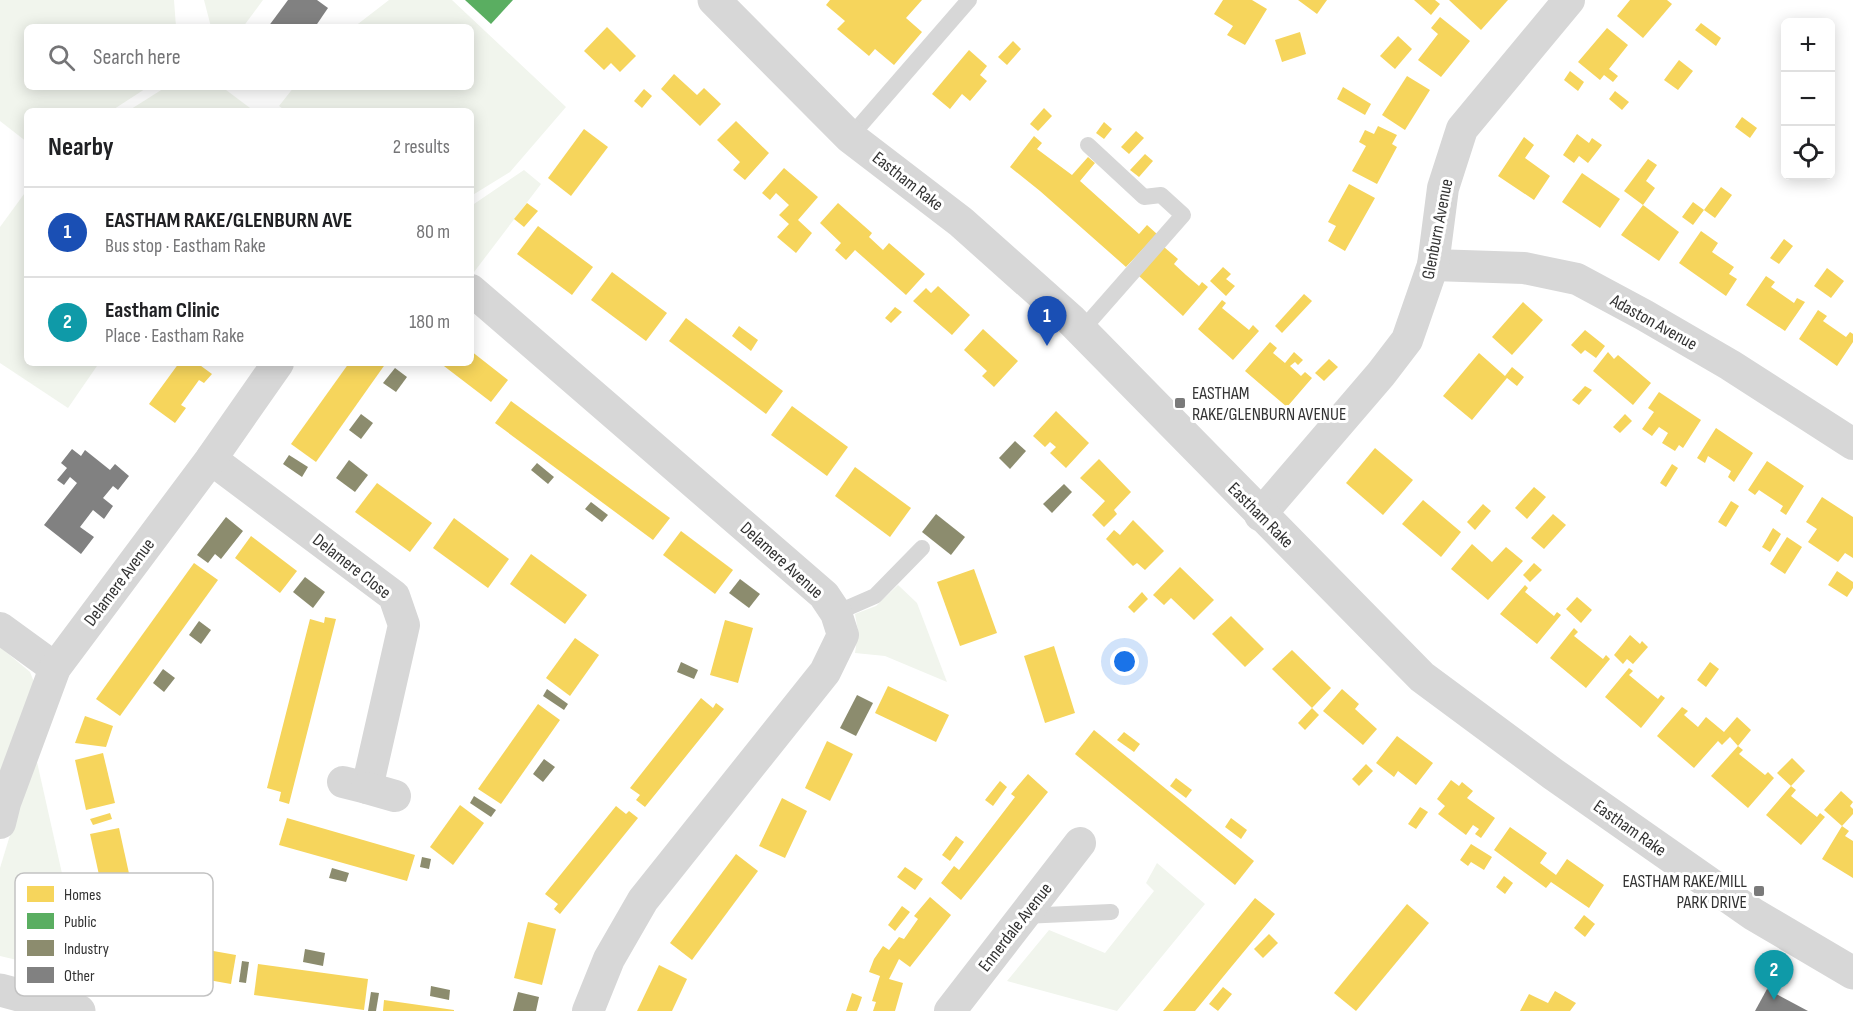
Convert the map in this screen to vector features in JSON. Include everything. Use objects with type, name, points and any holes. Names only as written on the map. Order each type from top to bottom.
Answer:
[{"type":"street","name":"Eastham Rake","points":[[714,0],[850,137],[961,222],[1081,331],[1422,677],[1553,774],[1753,914],[1853,973]]},
{"type":"street","name":"Glenburn Avenue","points":[[1260,515],[1381,374],[1407,340],[1433,265],[1443,188],[1462,129],[1569,0]]},
{"type":"street","name":"Adaston Avenue","points":[[1433,265],[1524,268],[1577,279],[1730,365],[1853,444]]},
{"type":"street","name":"Delamere Avenue","points":[[474,293],[824,595],[836,613],[843,635],[825,672],[643,900],[609,959],[588,1011]]},
{"type":"street","name":"Delamere Avenue","points":[[0,823],[5,803],[55,668],[211,459],[276,366]]},
{"type":"street","name":"Delamere Close","points":[[211,459],[394,597],[404,625],[368,789]]},
{"type":"street","points":[[0,628],[55,668]]},
{"type":"street","name":"Ennerdale Avenue","points":[[950,1011],[1080,843]]},
{"type":"street","points":[[0,990],[15,994]]},
{"type":"street","points":[[23,996],[79,1011]]},
{"type":"lane","points":[[850,137],[969,0]]},
{"type":"lane","points":[[1081,331],[1183,215],[1161,195],[1144,196],[1088,145]]},
{"type":"lane","points":[[836,613],[875,596],[922,548]]},
{"type":"lane","points":[[1023,916],[1111,912]]},
{"type":"shaded area","points":[[0,0],[174,0],[176,24],[24,24],[24,90],[143,90],[116,108],[24,108],[24,140],[0,121]]},
{"type":"shaded area","points":[[204,0],[263,0],[245,24],[210,24]]},
{"type":"shaded area","points":[[389,0],[452,0],[566,107],[510,172],[474,194],[474,108],[282,108],[279,106],[292,90],[474,90],[474,24],[358,24]]},
{"type":"shaded area","points":[[161,90],[226,90],[250,108],[133,108]]},
{"type":"shaded area","points":[[524,170],[541,184],[474,272],[474,204]]},
{"type":"shaded area","points":[[24,194],[24,366],[97,366],[68,408],[0,363],[0,227]]},
{"type":"shaded area","points":[[898,585],[917,603],[947,682],[885,656],[855,653],[858,631],[855,614],[876,606]]},
{"type":"shaded area","points":[[0,647],[30,672],[34,682],[0,782]]},
{"type":"shaded area","points":[[35,753],[62,873],[15,873],[15,960],[0,956],[0,868]]},
{"type":"shaded area","points":[[1157,863],[1205,904],[1117,1011],[1007,981],[1049,930],[1105,953],[1154,891],[1146,883]]},
{"type":"building: Homes","points":[[830,0],[922,0],[906,18],[922,32],[894,65],[875,49],[869,56],[837,29],[845,21],[826,5]]},
{"type":"building: Homes","points":[[1223,0],[1252,0],[1267,9],[1245,45],[1227,35],[1233,26],[1214,14]]},
{"type":"building: Homes","points":[[1298,0],[1327,0],[1317,14]]},
{"type":"building: Homes","points":[[1414,0],[1435,0],[1440,4],[1431,15]]},
{"type":"building: Homes","points":[[1449,0],[1508,0],[1481,30]]},
{"type":"building: Homes","points":[[1630,0],[1667,0],[1672,4],[1643,38],[1617,16]]},
{"type":"building: Homes","points":[[1440,17],[1470,41],[1441,77],[1418,60],[1438,34],[1431,28]]},
{"type":"building: Homes","points":[[1701,23],[1721,38],[1716,46],[1695,30]]},
{"type":"building: Homes","points":[[607,27],[636,56],[620,72],[611,63],[604,70],[584,51]]},
{"type":"building: Homes","points":[[1607,28],[1628,45],[1609,69],[1618,76],[1613,82],[1604,75],[1600,80],[1578,62]]},
{"type":"building: Homes","points":[[1300,32],[1306,54],[1282,62],[1275,40]]},
{"type":"building: Homes","points":[[1398,36],[1412,49],[1395,69],[1380,56]]},
{"type":"building: Homes","points":[[1013,41],[1021,49],[1007,65],[998,57]]},
{"type":"building: Homes","points":[[969,50],[987,66],[980,75],[987,81],[970,101],[962,94],[950,109],[932,94]]},
{"type":"building: Homes","points":[[1679,60],[1693,71],[1678,90],[1664,80]]},
{"type":"building: Homes","points":[[1570,71],[1584,82],[1578,91],[1564,80]]},
{"type":"building: Homes","points":[[674,74],[697,95],[704,88],[721,104],[700,126],[661,89]]},
{"type":"building: Homes","points":[[1407,76],[1430,90],[1405,130],[1382,115]]},
{"type":"building: Homes","points":[[1343,87],[1371,104],[1365,115],[1337,99]]},
{"type":"building: Homes","points":[[644,89],[652,96],[642,108],[634,101]]},
{"type":"building: Homes","points":[[1615,91],[1629,102],[1622,110],[1609,99]]},
{"type":"building: Homes","points":[[1044,108],[1052,116],[1038,131],[1030,124]]},
{"type":"building: Homes","points":[[1742,117],[1757,128],[1750,138],[1735,127]]},
{"type":"building: Homes","points":[[736,121],[769,153],[745,180],[733,170],[740,162],[717,140]]},
{"type":"building: Homes","points":[[1104,122],[1112,129],[1104,139],[1096,133]]},
{"type":"building: Homes","points":[[1378,126],[1397,135],[1392,144],[1397,147],[1377,184],[1352,171],[1366,146],[1359,142],[1365,130],[1374,134]]},
{"type":"building: Homes","points":[[584,129],[608,147],[571,196],[548,178]]},
{"type":"building: Homes","points":[[1136,131],[1144,138],[1129,154],[1121,147]]},
{"type":"building: Homes","points":[[1577,134],[1589,143],[1592,138],[1602,145],[1588,163],[1579,156],[1574,163],[1563,155]]},
{"type":"building: Homes","points":[[1034,136],[1042,143],[1037,149],[1072,175],[1088,157],[1095,163],[1080,181],[1139,234],[1147,225],[1157,234],[1126,267],[1010,167]]},
{"type":"building: Homes","points":[[1524,137],[1534,145],[1525,158],[1550,176],[1534,200],[1498,176]]},
{"type":"building: Homes","points":[[1145,154],[1153,161],[1139,177],[1130,170]]},
{"type":"building: Homes","points":[[1648,159],[1657,165],[1646,181],[1655,188],[1643,205],[1624,191]]},
{"type":"building: Homes","points":[[784,168],[818,197],[798,220],[812,233],[796,253],[777,237],[789,224],[779,215],[789,205],[776,193],[770,200],[762,193]]},
{"type":"building: Homes","points":[[1582,173],[1620,199],[1600,228],[1562,202]]},
{"type":"building: Homes","points":[[1349,184],[1375,198],[1345,251],[1328,241],[1336,226],[1328,222]]},
{"type":"building: Homes","points":[[1721,187],[1732,195],[1715,218],[1704,210]]},
{"type":"building: Homes","points":[[1693,202],[1704,210],[1693,225],[1682,217]]},
{"type":"building: Homes","points":[[527,203],[538,211],[524,227],[514,219]]},
{"type":"building: Homes","points":[[838,203],[872,233],[869,237],[883,250],[889,243],[925,274],[906,295],[855,250],[846,260],[835,250],[841,243],[820,223]]},
{"type":"building: Homes","points":[[1643,205],[1679,232],[1659,261],[1621,235]]},
{"type":"building: Homes","points":[[538,226],[593,267],[572,295],[517,254]]},
{"type":"building: Homes","points":[[1701,231],[1718,243],[1712,252],[1734,267],[1729,274],[1737,279],[1726,296],[1679,263]]},
{"type":"building: Homes","points":[[1784,239],[1793,246],[1779,264],[1770,258]]},
{"type":"building: Homes","points":[[1164,247],[1178,259],[1174,264],[1186,275],[1199,286],[1202,282],[1208,287],[1183,316],[1139,276]]},
{"type":"building: Homes","points":[[1223,267],[1231,274],[1226,279],[1235,286],[1226,296],[1210,281]]},
{"type":"building: Homes","points":[[1827,268],[1844,281],[1831,298],[1814,286]]},
{"type":"building: Homes","points":[[612,272],[667,313],[646,341],[591,300]]},
{"type":"building: Homes","points":[[1766,276],[1775,282],[1771,287],[1794,303],[1797,298],[1805,302],[1785,331],[1746,305]]},
{"type":"building: Homes","points":[[938,286],[970,315],[952,335],[913,301],[926,288],[931,293]]},
{"type":"building: Homes","points":[[1304,294],[1312,301],[1282,333],[1275,326]]},
{"type":"building: Homes","points":[[1222,300],[1226,303],[1222,308],[1249,330],[1253,325],[1259,331],[1233,360],[1198,329]]},
{"type":"building: Homes","points":[[1523,302],[1543,320],[1512,355],[1492,337]]},
{"type":"building: Homes","points":[[895,307],[902,312],[891,323],[885,318]]},
{"type":"building: Homes","points":[[1818,310],[1827,316],[1823,321],[1846,337],[1850,332],[1853,334],[1853,342],[1837,366],[1799,339]]},
{"type":"building: Homes","points":[[686,318],[783,391],[766,414],[669,341]]},
{"type":"building: Homes","points":[[739,326],[758,340],[751,351],[732,336]]},
{"type":"building: Homes","points":[[983,329],[1018,361],[994,387],[982,376],[987,371],[964,350]]},
{"type":"building: Homes","points":[[1585,330],[1605,346],[1596,358],[1585,350],[1581,354],[1571,345]]},
{"type":"building: Homes","points":[[1270,342],[1277,348],[1273,353],[1285,363],[1294,352],[1303,360],[1298,365],[1295,362],[1290,366],[1301,376],[1305,372],[1312,378],[1287,407],[1245,371]]},
{"type":"building: Homes","points":[[1608,352],[1614,359],[1618,355],[1651,383],[1633,405],[1593,371]]},
{"type":"building: Homes","points":[[474,353],[508,380],[491,402],[444,366],[474,366]]},
{"type":"building: Homes","points":[[1479,353],[1505,376],[1512,367],[1524,377],[1517,386],[1507,378],[1472,420],[1443,396]]},
{"type":"building: Homes","points":[[1329,359],[1338,367],[1324,381],[1315,373]]},
{"type":"building: Homes","points":[[177,366],[201,366],[212,374],[204,383],[199,380],[181,405],[186,408],[175,423],[149,404]]},
{"type":"building: Homes","points":[[347,366],[384,366],[316,462],[291,444]]},
{"type":"building: Homes","points":[[1585,386],[1592,390],[1579,405],[1572,400]]},
{"type":"building: Homes","points":[[1659,392],[1701,420],[1683,448],[1679,445],[1675,451],[1662,443],[1668,433],[1659,427],[1652,436],[1642,429],[1654,412],[1648,408]]},
{"type":"building: Homes","points":[[511,401],[670,518],[653,540],[495,423]]},
{"type":"building: Homes","points":[[792,406],[848,447],[827,476],[771,435]]},
{"type":"building: Homes","points":[[1056,411],[1089,443],[1066,468],[1050,453],[1056,447],[1050,442],[1045,447],[1033,436]]},
{"type":"building: Homes","points":[[1625,414],[1632,421],[1620,433],[1613,427]]},
{"type":"building: Homes","points":[[1716,428],[1753,453],[1734,482],[1728,477],[1731,471],[1708,456],[1705,463],[1697,458]]},
{"type":"building: Homes","points":[[1375,448],[1413,480],[1383,515],[1346,483]]},
{"type":"building: Homes","points":[[1099,459],[1131,492],[1114,510],[1117,514],[1104,527],[1092,515],[1105,501],[1080,478]]},
{"type":"building: Homes","points":[[1767,461],[1804,486],[1786,515],[1780,511],[1783,506],[1759,490],[1755,495],[1748,490]]},
{"type":"building: Homes","points":[[1672,464],[1678,468],[1666,487],[1660,483]]},
{"type":"building: Homes","points":[[855,467],[911,508],[890,537],[835,496]]},
{"type":"building: Homes","points":[[377,483],[432,523],[410,552],[355,512]]},
{"type":"building: Homes","points":[[1534,487],[1546,497],[1527,519],[1515,508]]},
{"type":"building: Homes","points":[[1822,497],[1853,517],[1853,558],[1845,553],[1838,562],[1808,542],[1817,529],[1806,522]]},
{"type":"building: Homes","points":[[1423,500],[1461,532],[1441,557],[1402,524]]},
{"type":"building: Homes","points":[[1731,501],[1739,506],[1726,527],[1718,522]]},
{"type":"building: Homes","points":[[1483,504],[1491,511],[1475,530],[1467,522]]},
{"type":"building: Homes","points":[[1553,514],[1566,525],[1544,549],[1531,538]]},
{"type":"building: Homes","points":[[454,518],[509,559],[488,588],[433,548]]},
{"type":"building: Homes","points":[[1133,520],[1164,551],[1145,570],[1137,563],[1133,566],[1106,539],[1114,530],[1120,535]]},
{"type":"building: Homes","points":[[1773,528],[1781,534],[1770,552],[1762,547]]},
{"type":"building: Homes","points":[[681,531],[733,570],[715,594],[663,555]]},
{"type":"building: Homes","points":[[251,536],[297,571],[280,593],[235,558]]},
{"type":"building: Homes","points":[[1787,537],[1802,547],[1785,574],[1770,564]]},
{"type":"building: Homes","points":[[1472,544],[1492,562],[1506,547],[1523,561],[1488,600],[1451,569]]},
{"type":"building: Homes","points":[[531,554],[587,595],[565,624],[510,584]]},
{"type":"building: Homes","points":[[194,563],[218,580],[120,716],[96,699]]},
{"type":"building: Homes","points":[[1534,563],[1542,570],[1530,582],[1523,575]]},
{"type":"building: Homes","points":[[1180,567],[1214,600],[1194,620],[1171,598],[1164,605],[1153,595]]},
{"type":"building: Homes","points":[[974,569],[997,633],[960,646],[937,582]]},
{"type":"building: Homes","points":[[1837,571],[1853,582],[1853,588],[1847,597],[1828,585]]},
{"type":"building: Homes","points":[[1525,585],[1528,588],[1525,592],[1554,616],[1557,612],[1561,615],[1537,644],[1500,614]]},
{"type":"building: Homes","points":[[1142,592],[1148,599],[1134,613],[1128,607]]},
{"type":"building: Homes","points":[[1577,597],[1592,610],[1581,623],[1566,609]]},
{"type":"building: Homes","points":[[1231,616],[1264,649],[1245,667],[1212,634]]},
{"type":"building: Homes","points":[[325,617],[336,619],[289,804],[279,801],[281,792],[267,788],[310,619],[324,623]]},
{"type":"building: Homes","points":[[725,620],[753,628],[738,683],[710,675]]},
{"type":"building: Homes","points":[[1574,628],[1578,632],[1574,636],[1603,659],[1606,655],[1610,659],[1586,688],[1550,658]]},
{"type":"building: Homes","points":[[1630,635],[1640,644],[1642,641],[1648,647],[1633,664],[1627,659],[1623,664],[1614,655]]},
{"type":"building: Homes","points":[[575,638],[599,655],[570,696],[546,678]]},
{"type":"building: Homes","points":[[1054,646],[1075,713],[1045,723],[1024,656]]},
{"type":"building: Homes","points":[[1292,650],[1331,688],[1312,708],[1272,669]]},
{"type":"building: Homes","points":[[1710,662],[1719,669],[1706,687],[1697,680]]},
{"type":"building: Homes","points":[[1629,668],[1633,671],[1629,675],[1658,699],[1661,695],[1665,698],[1641,728],[1605,697]]},
{"type":"building: Homes","points":[[888,686],[949,715],[936,742],[875,713]]},
{"type":"building: Homes","points":[[1342,689],[1359,704],[1355,709],[1377,729],[1363,745],[1323,711]]},
{"type":"building: Homes","points":[[701,698],[713,708],[716,703],[724,709],[645,807],[636,800],[640,795],[630,788]]},
{"type":"building: Homes","points":[[538,704],[560,720],[501,804],[478,789]]},
{"type":"building: Homes","points":[[1682,707],[1688,711],[1684,715],[1698,727],[1706,717],[1724,732],[1737,717],[1751,730],[1738,746],[1730,737],[1722,745],[1718,741],[1694,768],[1657,736]]},
{"type":"building: Homes","points":[[1312,708],[1319,715],[1305,730],[1298,723]]},
{"type":"building: Homes","points":[[85,716],[113,726],[106,747],[75,743]]},
{"type":"building: Homes","points":[[1094,730],[1254,861],[1235,885],[1075,754]]},
{"type":"building: Homes","points":[[1124,732],[1140,744],[1134,752],[1117,740]]},
{"type":"building: Homes","points":[[1397,736],[1433,763],[1416,785],[1398,771],[1394,777],[1376,763]]},
{"type":"building: Homes","points":[[827,741],[853,754],[830,801],[805,788]]},
{"type":"building: Homes","points":[[1738,746],[1743,750],[1739,754],[1765,775],[1768,772],[1774,778],[1748,808],[1711,776]]},
{"type":"building: Homes","points":[[103,753],[115,803],[86,810],[75,760]]},
{"type":"building: Homes","points":[[1792,758],[1805,771],[1791,786],[1777,773]]},
{"type":"building: Homes","points":[[1366,764],[1373,771],[1359,786],[1352,779]]},
{"type":"building: Homes","points":[[1028,774],[1048,792],[961,900],[941,883],[954,866],[959,870],[1015,797],[1011,794]]},
{"type":"building: Homes","points":[[1176,778],[1192,790],[1186,798],[1170,786]]},
{"type":"building: Homes","points":[[1451,780],[1459,786],[1462,782],[1473,791],[1467,798],[1495,818],[1481,838],[1475,834],[1479,829],[1473,825],[1466,835],[1438,814],[1445,806],[1437,799]]},
{"type":"building: Homes","points":[[1000,781],[1007,787],[993,806],[985,800]]},
{"type":"building: Homes","points":[[1791,786],[1796,790],[1791,796],[1817,817],[1820,813],[1825,817],[1801,845],[1766,815]]},
{"type":"building: Homes","points":[[1841,791],[1853,802],[1850,806],[1853,814],[1842,826],[1824,810]]},
{"type":"building: Homes","points":[[782,798],[807,811],[785,858],[759,846]]},
{"type":"building: Homes","points":[[460,805],[484,823],[453,865],[430,847]]},
{"type":"building: Homes","points":[[616,806],[626,814],[629,811],[638,818],[560,914],[554,909],[558,904],[545,894]]},
{"type":"building: Homes","points":[[1420,807],[1428,812],[1416,829],[1408,824]]},
{"type":"building: Homes","points":[[110,813],[112,819],[93,825],[90,819]]},
{"type":"building: Homes","points":[[287,818],[415,855],[407,881],[279,845]]},
{"type":"building: Homes","points":[[1231,818],[1247,830],[1241,839],[1225,827]]},
{"type":"building: Homes","points":[[1842,826],[1849,831],[1845,836],[1853,841],[1853,878],[1822,859]]},
{"type":"building: Homes","points":[[1510,827],[1547,853],[1540,863],[1556,875],[1567,859],[1604,885],[1589,908],[1551,882],[1546,888],[1494,850]]},
{"type":"building: Homes","points":[[119,828],[129,873],[99,873],[90,834]]},
{"type":"building: Homes","points":[[956,836],[964,842],[950,861],[942,855]]},
{"type":"building: Homes","points":[[1471,844],[1492,857],[1484,870],[1471,862],[1468,866],[1460,860]]},
{"type":"building: Homes","points":[[736,854],[758,871],[692,960],[670,943]]},
{"type":"building: Homes","points":[[905,867],[923,879],[915,890],[897,877]]},
{"type":"building: Homes","points":[[1504,876],[1513,883],[1505,894],[1496,887]]},
{"type":"building: Homes","points":[[930,897],[951,915],[910,967],[899,959],[889,979],[903,983],[895,1011],[873,1011],[876,1002],[872,1001],[880,976],[869,972],[874,959],[883,946],[889,950],[899,937],[904,939],[918,919],[914,916]]},
{"type":"building: Homes","points":[[1255,898],[1275,914],[1195,1011],[1163,1011]]},
{"type":"building: Homes","points":[[1407,904],[1429,923],[1356,1011],[1334,993]]},
{"type":"building: Homes","points":[[902,906],[910,912],[895,931],[888,925]]},
{"type":"building: Homes","points":[[1584,915],[1595,924],[1585,937],[1574,928]]},
{"type":"building: Homes","points":[[528,922],[556,929],[542,985],[514,978]]},
{"type":"building: Homes","points":[[1269,934],[1278,943],[1263,958],[1254,949]]},
{"type":"building: Homes","points":[[213,951],[236,955],[231,984],[213,981]]},
{"type":"building: Homes","points":[[258,964],[368,979],[364,1010],[254,995]]},
{"type":"building: Homes","points":[[659,965],[687,979],[672,1011],[637,1011]]},
{"type":"building: Homes","points":[[1223,987],[1232,994],[1218,1011],[1209,1004]]},
{"type":"building: Homes","points":[[1555,991],[1576,1003],[1570,1011],[1520,1011],[1529,994],[1548,1003]]},
{"type":"building: Homes","points":[[852,993],[862,997],[859,1006],[857,1011],[846,1011]]},
{"type":"building: Homes","points":[[384,1000],[454,1010],[454,1011],[383,1011]]},
{"type":"building: Public","points":[[465,0],[513,0],[491,24]]},
{"type":"building: Industry","points":[[395,368],[407,377],[396,392],[383,383]]},
{"type":"building: Industry","points":[[361,414],[373,423],[361,439],[349,430]]},
{"type":"building: Industry","points":[[1015,441],[1026,451],[1010,469],[999,458]]},
{"type":"building: Industry","points":[[289,455],[308,467],[302,477],[283,464]]},
{"type":"building: Industry","points":[[349,460],[368,475],[355,492],[336,478]]},
{"type":"building: Industry","points":[[537,463],[554,477],[548,484],[531,470]]},
{"type":"building: Industry","points":[[1064,484],[1072,492],[1052,513],[1043,504]]},
{"type":"building: Industry","points":[[591,502],[608,515],[602,522],[585,509]]},
{"type":"building: Industry","points":[[936,514],[965,537],[951,555],[922,532]]},
{"type":"building: Industry","points":[[226,517],[243,531],[221,559],[215,554],[208,563],[197,555]]},
{"type":"building: Industry","points":[[305,577],[325,592],[313,608],[293,592]]},
{"type":"building: Industry","points":[[740,579],[760,594],[749,608],[729,593]]},
{"type":"building: Industry","points":[[199,621],[211,630],[201,644],[189,635]]},
{"type":"building: Industry","points":[[681,662],[698,670],[694,679],[677,672]]},
{"type":"building: Industry","points":[[163,669],[175,678],[164,692],[153,683]]},
{"type":"building: Industry","points":[[547,689],[568,704],[564,710],[543,696]]},
{"type":"building: Industry","points":[[857,695],[873,703],[856,736],[840,728]]},
{"type":"building: Industry","points":[[544,759],[555,767],[543,782],[533,774]]},
{"type":"building: Industry","points":[[474,796],[496,810],[491,817],[470,803]]},
{"type":"building: Industry","points":[[422,857],[431,859],[429,869],[420,867]]},
{"type":"building: Industry","points":[[332,868],[349,873],[346,882],[329,878]]},
{"type":"building: Industry","points":[[305,949],[325,953],[323,966],[303,962]]},
{"type":"building: Industry","points":[[242,961],[249,962],[246,983],[239,982]]},
{"type":"building: Industry","points":[[431,986],[450,990],[449,1000],[430,996]]},
{"type":"building: Industry","points":[[371,992],[379,993],[376,1011],[368,1011]]},
{"type":"building: Industry","points":[[518,992],[539,997],[536,1011],[513,1011]]},
{"type":"building: Other","points":[[288,0],[317,0],[328,8],[317,24],[270,24]]},
{"type":"building: Other","points":[[72,449],[81,456],[85,450],[110,470],[115,464],[129,476],[118,490],[113,486],[103,498],[113,506],[104,519],[93,510],[80,527],[94,537],[81,554],[44,525],[77,483],[70,477],[64,485],[57,480],[67,468],[61,463]]},
{"type":"building: Other","points":[[1767,989],[1808,1011],[1755,1011]]},
{"type":"place","name":"EASTHAM RAKE/GLENBURN AVE","points":[[1047,346]]},
{"type":"place","name":"EASTHAM RAKE/GLENBURN AVENUE","points":[[1180,403]]},
{"type":"place","name":"EASTHAM RAKE/MILL PARK DRIVE","points":[[1759,891]]},
{"type":"place","name":"Eastham Clinic","points":[[1774,1000]]}]
